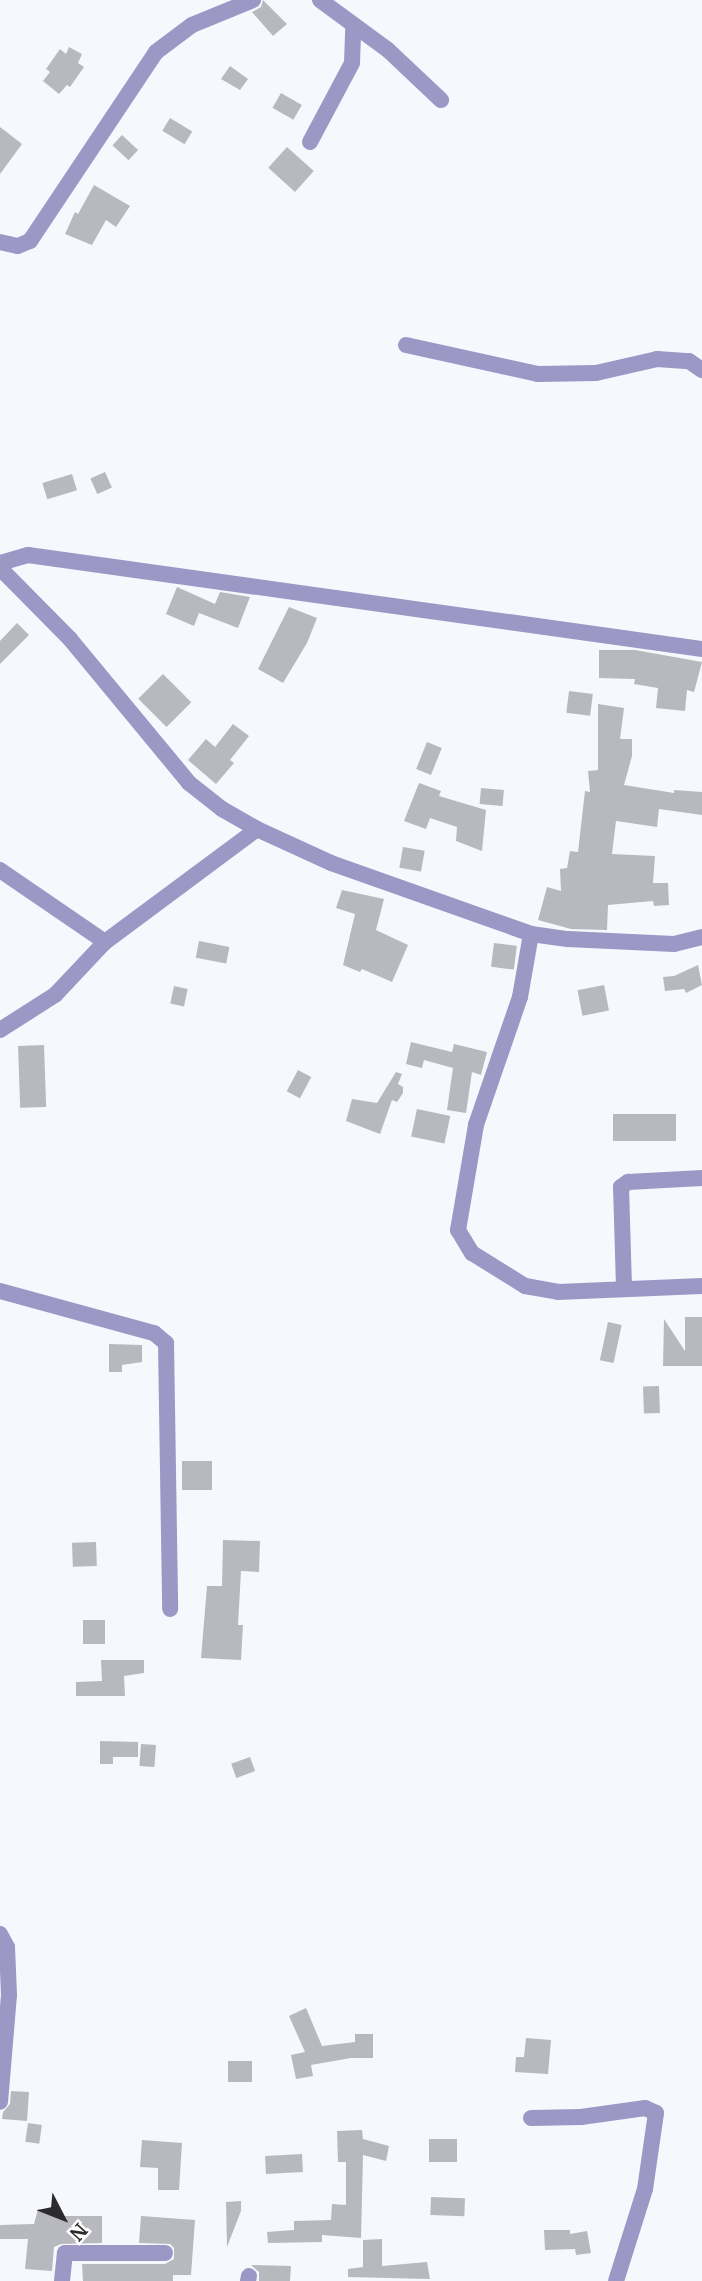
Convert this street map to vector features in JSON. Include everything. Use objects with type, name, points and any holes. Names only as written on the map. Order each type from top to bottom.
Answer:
[{"type":"street","points":[[0,242],[18,246],[30,241],[156,52],[192,25],[253,0]]},
{"type":"street","points":[[320,0],[352,27],[388,50],[441,100]]},
{"type":"street","points":[[310,142],[352,63],[352,27]]},
{"type":"street","points":[[406,345],[538,374],[596,373],[657,359],[689,362],[702,370]]},
{"type":"street","points":[[702,649],[28,555],[0,566],[62,630],[189,783],[222,809],[257,829],[331,863],[531,934],[568,939],[674,944],[702,937]]},
{"type":"street","points":[[0,1030],[55,995],[106,942],[257,829]]},
{"type":"street","points":[[0,870],[106,942]]},
{"type":"street","points":[[531,934],[520,997],[476,1125],[458,1230],[472,1253],[524,1286],[558,1292],[624,1287],[702,1286]]},
{"type":"street","points":[[624,1287],[621,1188],[628,1182],[702,1178]]},
{"type":"street","points":[[0,1291],[154,1333],[166,1343],[170,1609]]},
{"type":"street","points":[[0,1934],[7,1947],[9,1996],[0,2102]]},
{"type":"street","points":[[531,2118],[581,2117],[645,2108],[656,2113],[645,2189],[616,2281]]},
{"type":"street","points":[[62,2281],[65,2253],[165,2253]]},
{"type":"building","points":[[263,0],[287,24],[273,36],[252,12],[261,7]]},
{"type":"building","points":[[69,47],[82,54],[78,63],[84,67],[70,87],[67,85],[59,94],[43,81],[50,72],[46,69],[60,49],[66,54]]},
{"type":"building","points":[[230,66],[248,79],[240,90],[221,79]]},
{"type":"building","points":[[281,93],[302,105],[293,120],[272,108]]},
{"type":"building","points":[[170,118],[192,131],[185,144],[162,131]]},
{"type":"building","points":[[0,127],[22,144],[0,174]]},
{"type":"building","points":[[122,135],[138,150],[129,160],[112,145]]},
{"type":"building","points":[[287,147],[314,171],[295,192],[268,168]]},
{"type":"building","points":[[94,185],[130,206],[116,227],[106,220],[92,245],[65,234],[75,212],[78,214]]},
{"type":"building","points":[[105,472],[112,488],[97,494],[90,479]]},
{"type":"building","points":[[72,474],[77,490],[47,499],[42,483]]},
{"type":"building","points":[[177,587],[215,604],[220,592],[250,597],[238,628],[199,613],[194,626],[166,614]]},
{"type":"building","points":[[289,607],[317,618],[307,643],[283,683],[258,669]]},
{"type":"building","points":[[17,623],[29,635],[0,664],[0,641]]},
{"type":"building","points":[[599,650],[635,650],[702,662],[694,692],[687,690],[685,711],[656,708],[658,688],[634,684],[635,679],[599,678]]},
{"type":"building","points":[[163,674],[191,702],[167,727],[138,699]]},
{"type":"building","points":[[569,691],[593,694],[590,716],[566,713]]},
{"type":"building","points":[[598,704],[624,708],[620,739],[632,739],[632,756],[624,785],[674,793],[674,790],[702,792],[702,815],[659,809],[657,827],[616,821],[612,854],[655,856],[653,883],[668,883],[669,905],[654,906],[653,901],[608,905],[607,930],[571,929],[538,920],[547,887],[561,891],[560,869],[567,868],[570,851],[578,852],[585,791],[590,792],[588,771],[598,770]]},
{"type":"building","points":[[233,724],[249,736],[230,760],[234,763],[216,784],[188,760],[206,739],[215,747]]},
{"type":"building","points":[[427,742],[442,748],[431,775],[416,769]]},
{"type":"building","points":[[419,783],[441,791],[439,796],[486,810],[482,851],[456,841],[457,827],[430,818],[426,829],[404,821]]},
{"type":"building","points":[[481,788],[504,790],[503,806],[480,804]]},
{"type":"building","points":[[403,847],[425,851],[421,872],[399,868]]},
{"type":"building","points":[[342,890],[384,899],[376,930],[408,945],[392,982],[362,969],[360,972],[343,965],[355,914],[336,908]]},
{"type":"building","points":[[199,941],[229,947],[226,964],[196,958]]},
{"type":"building","points":[[494,943],[517,946],[514,970],[491,967]]},
{"type":"building","points":[[698,965],[702,985],[686,993],[684,989],[665,991],[663,977],[674,976]]},
{"type":"building","points":[[604,985],[609,1011],[582,1016],[577,990]]},
{"type":"building","points":[[174,986],[188,989],[184,1007],[170,1004]]},
{"type":"building","points":[[411,1042],[452,1052],[454,1044],[487,1052],[481,1075],[472,1072],[466,1113],[447,1110],[453,1068],[424,1060],[422,1068],[406,1064]]},
{"type":"building","points":[[44,1045],[46,1107],[20,1108],[18,1046]]},
{"type":"building","points":[[298,1070],[311,1077],[300,1098],[287,1091]]},
{"type":"building","points":[[396,1072],[402,1074],[398,1084],[403,1087],[403,1093],[397,1102],[392,1100],[380,1134],[346,1121],[352,1099],[377,1103]]},
{"type":"building","points":[[417,1109],[450,1116],[444,1143],[411,1136]]},
{"type":"building","points":[[613,1114],[676,1114],[676,1141],[613,1141]]},
{"type":"building","points":[[685,1317],[702,1317],[702,1366],[663,1366],[664,1319],[685,1351]]},
{"type":"building","points":[[608,1322],[622,1325],[614,1363],[600,1360]]},
{"type":"building","points":[[109,1344],[142,1345],[142,1362],[122,1365],[122,1372],[109,1372]]},
{"type":"building","points":[[659,1386],[660,1413],[644,1414],[643,1387]]},
{"type":"building","points":[[182,1461],[212,1461],[212,1490],[182,1490]]},
{"type":"building","points":[[223,1540],[260,1541],[259,1572],[241,1571],[238,1625],[243,1625],[241,1660],[201,1658],[207,1586],[222,1586]]},
{"type":"building","points":[[96,1542],[97,1566],[73,1567],[72,1543]]},
{"type":"building","points":[[83,1620],[105,1620],[105,1644],[83,1644]]},
{"type":"building","points":[[101,1660],[144,1660],[144,1673],[124,1676],[125,1696],[76,1696],[76,1682],[102,1681]]},
{"type":"building","points":[[100,1741],[138,1742],[138,1757],[113,1757],[113,1764],[100,1764]]},
{"type":"building","points":[[141,1744],[156,1745],[154,1767],[139,1766]]},
{"type":"building","points":[[250,1757],[255,1771],[236,1778],[231,1764]]},
{"type":"building","points":[[306,2008],[322,2046],[355,2042],[355,2034],[373,2034],[373,2058],[351,2058],[311,2065],[313,2076],[296,2079],[291,2055],[305,2052],[289,2016]]},
{"type":"building","points":[[526,2038],[551,2040],[548,2074],[515,2072],[516,2057],[524,2057]]},
{"type":"building","points":[[228,2061],[252,2061],[252,2082],[228,2082]]},
{"type":"building","points":[[11,2091],[29,2092],[27,2121],[2,2119],[3,2112],[10,2104]]},
{"type":"building","points":[[28,2123],[42,2125],[39,2144],[25,2142]]},
{"type":"building","points":[[362,2130],[363,2139],[389,2146],[386,2161],[363,2155],[361,2238],[322,2235],[322,2242],[268,2243],[267,2232],[294,2230],[294,2221],[331,2220],[332,2204],[346,2205],[346,2162],[338,2162],[337,2131]]},
{"type":"building","points":[[429,2139],[457,2139],[457,2162],[429,2162]]},
{"type":"building","points":[[142,2140],[182,2143],[179,2190],[158,2190],[158,2168],[140,2167]]},
{"type":"building","points":[[302,2154],[303,2172],[266,2174],[265,2156]]},
{"type":"building","points":[[431,2197],[465,2198],[464,2216],[430,2215]]},
{"type":"building","points":[[241,2201],[241,2211],[227,2247],[226,2202]]},
{"type":"building","points":[[38,2209],[56,2213],[56,2216],[102,2216],[102,2243],[61,2244],[54,2247],[52,2271],[25,2269],[28,2239],[0,2239],[0,2225],[34,2224]]},
{"type":"building","points":[[141,2216],[195,2220],[191,2275],[173,2275],[173,2281],[83,2281],[82,2264],[165,2264],[174,2259],[174,2248],[170,2244],[139,2243]]},
{"type":"building","points":[[544,2230],[570,2230],[570,2234],[587,2231],[591,2253],[576,2255],[575,2249],[545,2250]]},
{"type":"building","points":[[382,2239],[382,2266],[427,2262],[430,2279],[348,2277],[348,2269],[363,2267],[363,2240]]},
{"type":"building","points":[[251,2265],[291,2266],[290,2281],[259,2281],[259,2272]]}]
